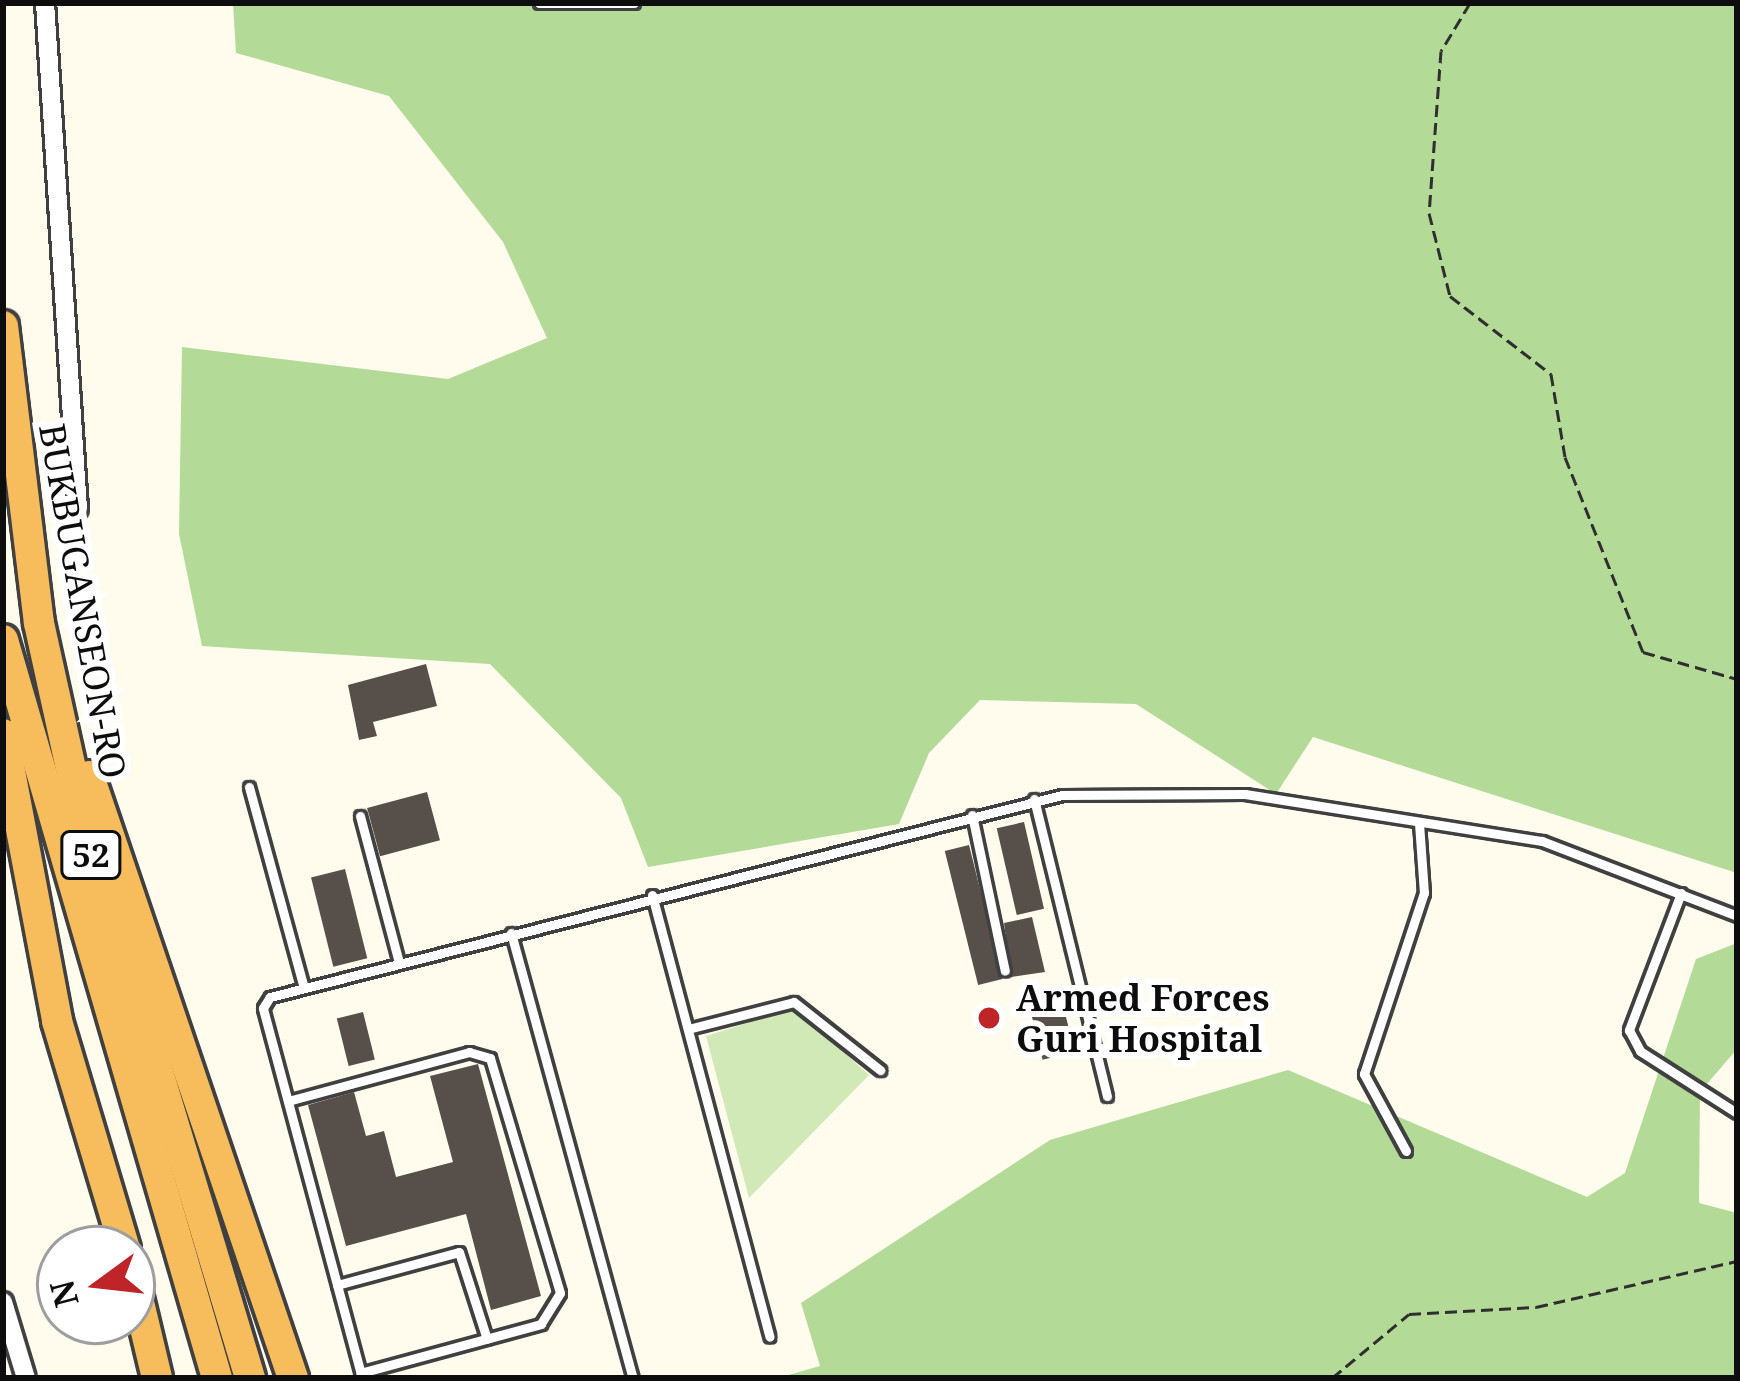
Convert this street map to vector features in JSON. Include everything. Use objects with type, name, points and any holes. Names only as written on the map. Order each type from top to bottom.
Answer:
[{"type":"highway","name":"BUKBUGANSEON-RO","points":[[3,326],[39,623],[116,956],[250,1378]]},
{"type":"highway","points":[[39,623],[293,1378]]},
{"type":"highway","name":"BUKBUGANSEON-RO","points":[[3,640],[217,1378]]},
{"type":"highway","points":[[3,734],[57,1021],[118,1225]]},
{"type":"highway","points":[[149,1345],[157,1378]]},
{"type":"street","points":[[45,3],[78,509]]},
{"type":"street","points":[[3,1302],[26,1378]]},
{"type":"lane","points":[[538,3],[634,3]]},
{"type":"lane","points":[[249,787],[304,988]]},
{"type":"lane","points":[[288,1101],[469,1052],[490,1058],[560,1298],[545,1322],[362,1375],[288,1101],[263,1003],[304,988],[1034,799],[1245,794],[1576,850],[1737,916]]},
{"type":"lane","points":[[1034,799],[1107,1096]]},
{"type":"lane","points":[[972,814],[1005,971]]},
{"type":"lane","points":[[361,816],[399,963]]},
{"type":"lane","points":[[1406,1151],[1364,1074],[1424,893],[1419,823]]},
{"type":"lane","points":[[1682,892],[1629,1030],[1640,1052],[1737,1113]]},
{"type":"lane","points":[[652,896],[770,1337]]},
{"type":"lane","points":[[511,933],[633,1378]]},
{"type":"lane","points":[[688,1029],[794,1002],[880,1070]]},
{"type":"lane","points":[[337,1285],[460,1252],[487,1339]]},
{"type":"path","points":[[1470,3],[1441,51],[1429,213],[1450,296],[1551,374],[1565,457],[1643,652],[1737,679]]},
{"type":"path","points":[[1332,1378],[1409,1314],[1536,1307],[1737,1262]]},
{"type":"green space","points":[[233,3],[1737,3],[1737,873],[1313,737],[1276,794],[1136,704],[980,700],[929,753],[899,824],[648,867],[621,798],[490,664],[202,646],[179,534],[182,347],[448,379],[547,338],[503,242],[389,96],[236,53]]},
{"type":"green space","points":[[1737,943],[1737,1049],[1700,1092],[1699,1203],[1737,1213],[1737,1378],[778,1378],[820,1366],[801,1303],[1050,1140],[1288,1070],[1587,1197],[1625,1173],[1696,959]]},
{"type":"green space","points":[[795,1008],[869,1075],[749,1198],[706,1036]]},
{"type":"building","points":[[426,664],[437,706],[373,722],[377,736],[359,740],[348,685]]},
{"type":"building","points":[[427,792],[440,840],[380,856],[367,808]]},
{"type":"building","points":[[1024,822],[1044,909],[1017,915],[997,828]]},
{"type":"building","points":[[969,845],[1002,979],[978,985],[945,851]]},
{"type":"building","points":[[345,869],[367,958],[333,967],[311,877]]},
{"type":"building","points":[[1032,917],[1045,972],[1011,977],[1004,923]]},
{"type":"building","points":[[1064,1009],[1075,1052],[1043,1060],[1032,1017]]},
{"type":"building","points":[[363,1012],[375,1060],[349,1066],[337,1019]]},
{"type":"building","points":[[478,1064],[541,1296],[491,1310],[466,1214],[346,1246],[308,1105],[354,1092],[366,1136],[384,1131],[396,1177],[453,1162],[430,1076]]},
{"type":"place","name":"Armed Forces Guri Hospital","points":[[989,1018]]}]
